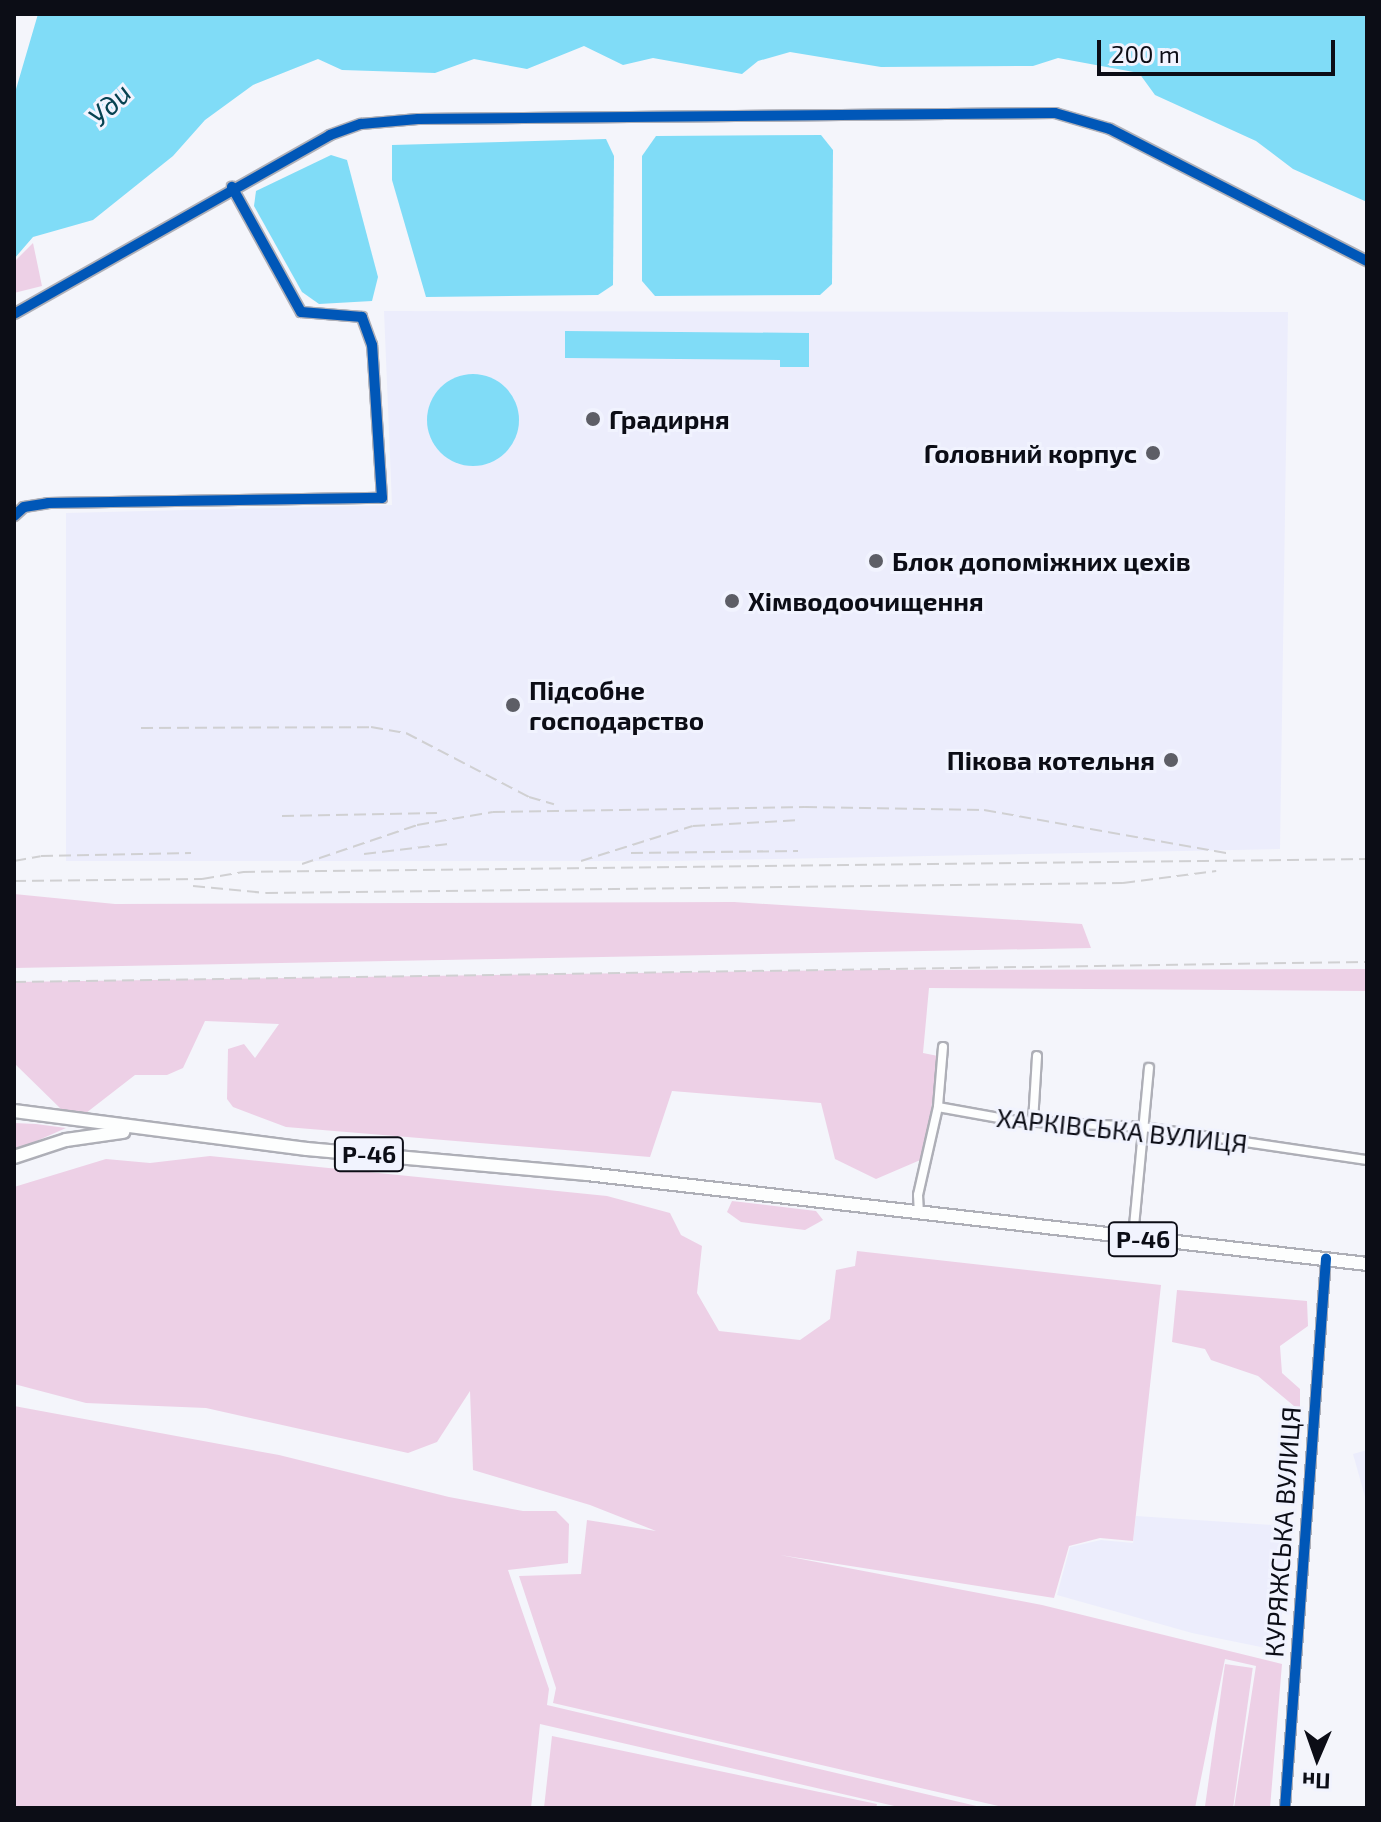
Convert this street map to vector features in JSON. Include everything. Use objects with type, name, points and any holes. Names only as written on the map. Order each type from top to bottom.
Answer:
[{"type":"main road","name":"Р-46","points":[[14,1111],[151,1131],[571,1172],[920,1215],[1367,1264]]},
{"type":"main road","name":"Р-46","points":[[14,1157],[78,1137],[151,1131]]},
{"type":"street","points":[[14,314],[232,187],[330,135],[375,123],[1040,111],[1110,129],[1367,261]]},
{"type":"street","points":[[14,516],[24,507],[48,503],[382,498],[372,345],[362,317],[301,312],[232,187]]},
{"type":"street","points":[[920,1215],[918,1195],[938,1107],[943,1047]]},
{"type":"street","points":[[1033,1122],[1037,1056]]},
{"type":"street","points":[[1133,1237],[1149,1068]]},
{"type":"street","name":"ХАРКІВСЬКА ВУЛИЦЯ","points":[[938,1107],[1033,1122],[1143,1127],[1366,1158]]},
{"type":"street","name":"КУРЯЖСЬКА ВУЛИЦЯ","points":[[1285,1808],[1326,1259]]},
{"type":"shaded area","points":[[33,243],[42,286],[14,293],[14,262]]},
{"type":"shaded area","points":[[384,311],[1288,312],[1280,849],[672,861],[66,861],[66,513],[392,505]]},
{"type":"shaded area","points":[[14,894],[115,904],[734,902],[1082,924],[1091,948],[14,968]]},
{"type":"shaded area","points":[[1367,969],[1367,991],[929,988],[923,1053],[938,1056],[925,1158],[876,1179],[835,1159],[821,1103],[672,1091],[650,1157],[286,1127],[233,1107],[227,1099],[228,1049],[244,1044],[255,1058],[279,1024],[205,1021],[183,1068],[167,1075],[135,1075],[86,1113],[62,1110],[14,1063],[14,982],[844,970]]},
{"type":"shaded area","points":[[14,1123],[36,1124],[66,1128],[14,1151]]},
{"type":"shaded area","points":[[210,1156],[607,1196],[670,1213],[681,1235],[702,1246],[697,1293],[719,1331],[800,1340],[830,1319],[836,1270],[855,1266],[857,1251],[1161,1285],[1133,1541],[1100,1538],[1069,1546],[1054,1598],[780,1555],[1042,1605],[1282,1664],[1270,1808],[1234,1808],[1256,1666],[1225,1659],[1195,1808],[1007,1808],[553,1703],[556,1688],[519,1576],[581,1574],[587,1520],[656,1531],[590,1505],[473,1470],[470,1391],[437,1442],[408,1453],[206,1408],[86,1403],[14,1384],[14,1187],[106,1159],[150,1163]]},
{"type":"shaded area","points":[[732,1201],[816,1211],[823,1220],[805,1230],[741,1222],[727,1212]]},
{"type":"shaded area","points":[[1177,1290],[1307,1301],[1308,1326],[1280,1346],[1282,1373],[1300,1389],[1300,1411],[1258,1376],[1211,1360],[1205,1349],[1172,1342]]},
{"type":"shaded area","points":[[14,1406],[279,1455],[449,1497],[523,1511],[556,1511],[569,1524],[568,1563],[508,1570],[549,1689],[547,1705],[985,1808],[903,1808],[540,1724],[531,1808],[14,1808]]},
{"type":"shaded area","points":[[1367,1450],[1367,1504],[1353,1454]]},
{"type":"shaded area","points":[[1136,1516],[1273,1525],[1285,1541],[1280,1651],[1192,1633],[1057,1595],[1070,1547],[1101,1540],[1133,1543]]},
{"type":"shaded area","points":[[1225,1664],[1253,1668],[1233,1808],[1205,1808]]},
{"type":"shaded area","points":[[552,1736],[877,1804],[876,1808],[544,1808]]},
{"type":"water","name":"Уди","points":[[38,14],[1367,14],[1367,202],[1293,169],[1256,141],[1155,95],[1139,73],[1058,58],[1033,66],[881,67],[790,52],[758,61],[742,74],[653,58],[623,65],[584,46],[527,69],[474,59],[435,73],[342,70],[318,59],[253,85],[205,120],[173,156],[93,220],[33,237],[14,259],[14,96]]},
{"type":"water","points":[[821,135],[833,150],[832,284],[820,295],[655,296],[642,281],[642,156],[656,136]]},
{"type":"water","points":[[606,139],[614,156],[613,285],[598,295],[426,297],[392,180],[392,145]]},
{"type":"water","points":[[331,155],[347,160],[378,277],[372,301],[319,304],[302,292],[254,206],[256,191]]},
{"type":"water","points":[[565,331],[809,333],[809,367],[780,367],[780,360],[565,358]]},
{"type":"water","points":[[473,374],[491,377],[506,387],[516,402],[519,420],[516,438],[506,453],[491,463],[473,466],[455,463],[440,453],[430,438],[427,420],[430,402],[440,387],[455,377]]},
{"type":"railway","points":[[141,728],[371,727],[406,733],[529,797],[554,804]]},
{"type":"railway","points":[[302,864],[417,825],[493,812],[805,807],[984,810],[1230,854]]},
{"type":"railway","points":[[282,816],[437,813]]},
{"type":"railway","points":[[581,861],[693,826],[800,820]]},
{"type":"railway","points":[[364,854],[448,844]]},
{"type":"railway","points":[[631,853],[798,851]]},
{"type":"railway","points":[[14,861],[41,856],[191,853]]},
{"type":"railway","points":[[14,881],[202,879],[243,872],[1367,859]]},
{"type":"railway","points":[[193,886],[266,893],[1123,883],[1216,871]]},
{"type":"railway","points":[[14,982],[1367,962]]},
{"type":"cycle path","points":[[14,314],[330,135],[361,124],[418,119],[1055,113],[1110,129],[1367,261]]},
{"type":"cycle path","points":[[14,516],[24,507],[48,503],[382,498],[372,345],[362,317],[301,312],[232,187]]},
{"type":"cycle path","points":[[1285,1808],[1326,1259]]},
{"type":"place","name":"Градирня","points":[[593,419]]},
{"type":"place","name":"Головний корпус","points":[[1153,453]]},
{"type":"place","name":"Блок допоміжних цехів","points":[[876,561]]},
{"type":"place","name":"Хімводоочищення","points":[[732,601]]},
{"type":"place","name":"Підсобне господарство","points":[[513,705]]},
{"type":"place","name":"Пікова котельня","points":[[1171,760]]}]
